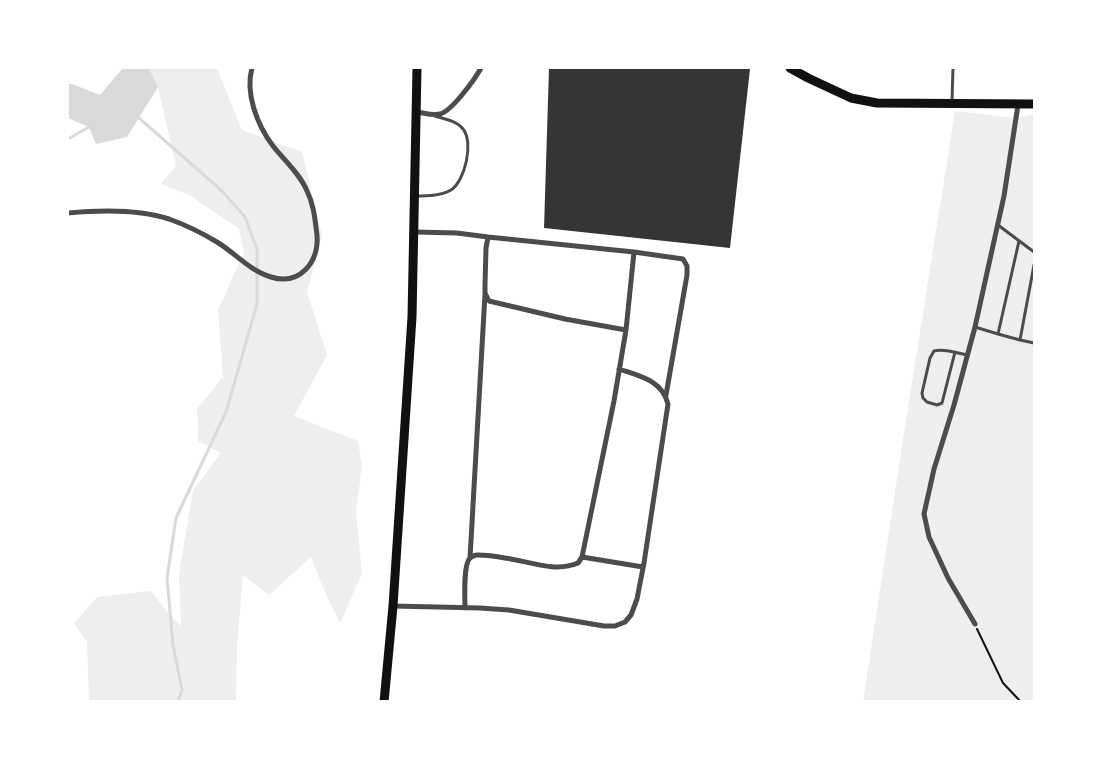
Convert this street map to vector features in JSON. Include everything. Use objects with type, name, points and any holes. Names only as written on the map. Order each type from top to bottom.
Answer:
[{"type":"main road","points":[[384,702],[393,606],[412,317],[417,68]]},
{"type":"main road","points":[[790,68],[851,98],[877,103],[1034,104]]},
{"type":"street","points":[[68,213],[94,210],[152,214],[194,229],[218,242],[256,270],[272,278],[288,279],[304,272],[312,264],[318,245],[315,214],[307,190],[271,144],[260,125],[255,112],[249,78],[252,68]]},
{"type":"street","points":[[417,112],[432,115],[445,112],[473,82],[481,68]]},
{"type":"street","points":[[975,624],[948,578],[929,537],[924,514],[934,468],[954,405],[975,327],[1004,196],[1018,105]]},
{"type":"street","points":[[393,606],[509,610],[604,626],[618,625],[628,619],[634,609],[643,567],[667,414],[668,404],[666,396],[687,275],[687,266],[683,259],[457,233],[414,232]]},
{"type":"street","points":[[465,608],[467,566],[470,558],[488,237]]},
{"type":"street","points":[[470,558],[483,555],[563,567],[578,563],[582,557],[626,330],[634,252]]},
{"type":"street","points":[[485,293],[489,301],[499,304],[626,330]]},
{"type":"street","points":[[619,369],[655,383],[666,396]]},
{"type":"street","points":[[582,557],[643,567]]},
{"type":"lane","points":[[952,104],[953,68]]},
{"type":"lane","points":[[415,196],[435,195],[451,189],[463,175],[467,152],[467,135],[463,129],[452,121],[432,115]]},
{"type":"lane","points":[[998,225],[1034,252]]},
{"type":"lane","points":[[998,334],[1019,241]]},
{"type":"lane","points":[[1020,340],[1034,265]]},
{"type":"lane","points":[[975,327],[1034,343]]},
{"type":"lane","points":[[955,352],[942,403],[937,405],[927,402],[923,398],[922,393],[930,358],[934,351],[938,349],[955,352],[967,355]]},
{"type":"path","points":[[975,624],[1003,683],[1021,702]]},
{"type":"shaded area","points":[[123,68],[149,68],[158,87],[127,137],[96,144],[89,127],[68,118],[68,84],[100,95]]},
{"type":"shaded area","points":[[149,68],[217,68],[242,130],[302,152],[322,235],[307,292],[327,355],[294,416],[358,441],[362,466],[356,512],[362,574],[340,623],[311,557],[269,595],[243,575],[237,644],[236,701],[89,701],[87,642],[74,623],[97,597],[151,591],[181,626],[179,574],[193,490],[221,453],[198,441],[197,409],[223,377],[218,310],[244,252],[239,229],[191,196],[161,184],[176,166],[158,87]]},
{"type":"shaded area","points":[[955,111],[1016,118],[1034,114],[1034,701],[863,702],[904,433]]},
{"type":"building","points":[[549,68],[750,69],[730,248],[544,228]]},
{"type":"waterway","points":[[139,118],[222,191],[245,217],[257,249],[257,304],[226,412],[176,518],[167,578],[173,645],[182,690],[178,702]]},
{"type":"waterway","points":[[68,139],[89,127]]}]
